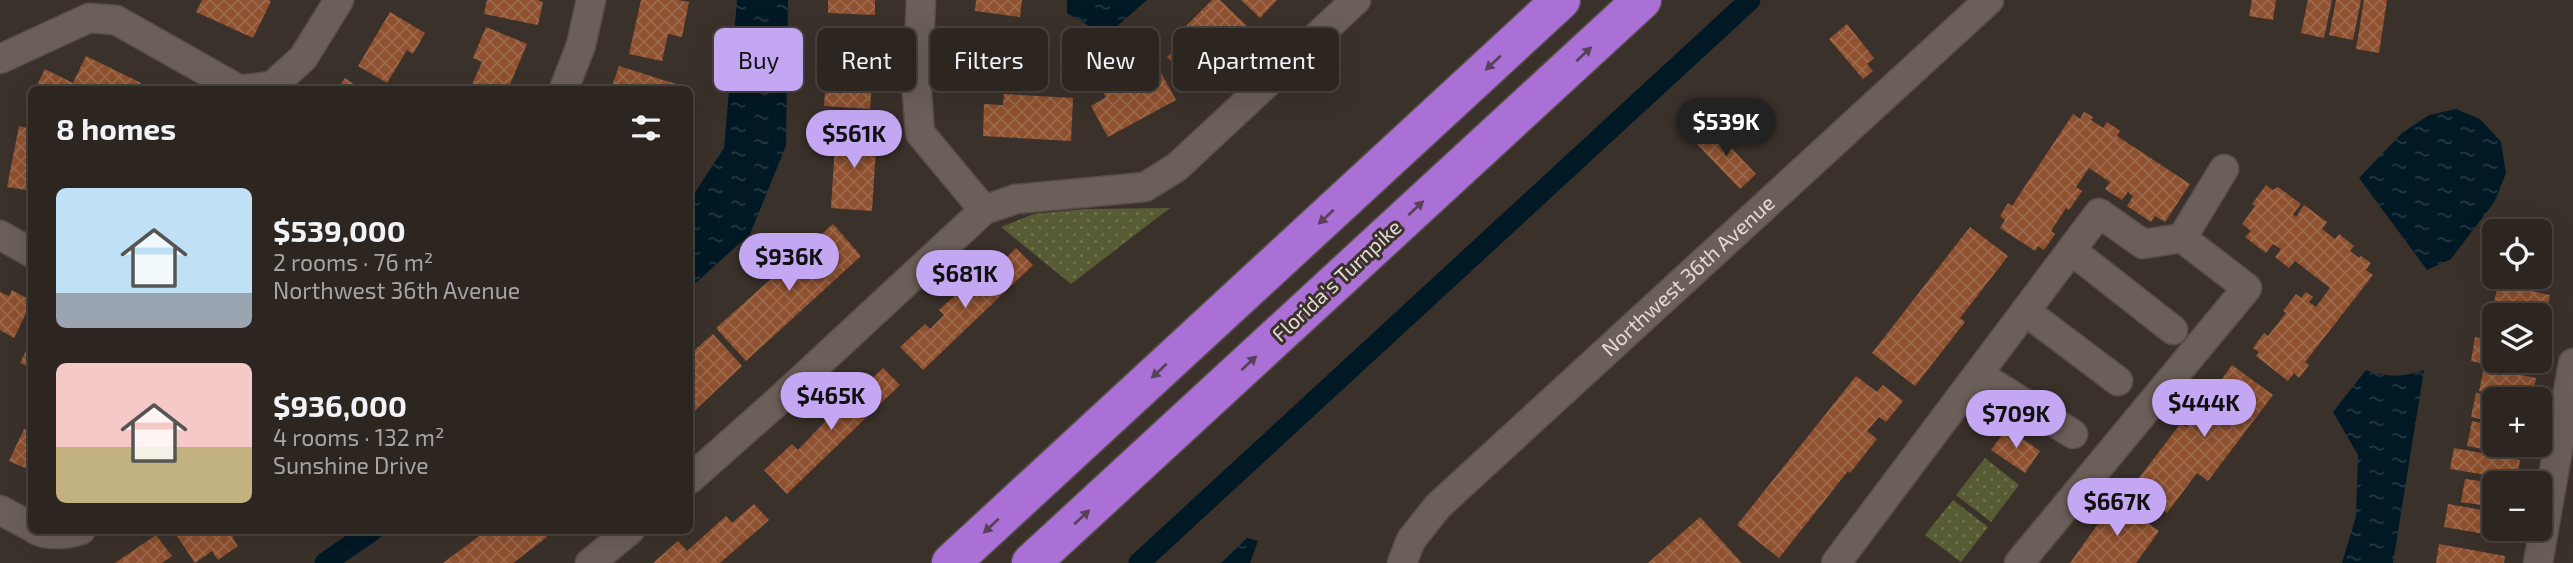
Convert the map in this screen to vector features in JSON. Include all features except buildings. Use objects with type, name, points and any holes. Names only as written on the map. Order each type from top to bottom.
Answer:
[{"type":"highway","points":[[951,563],[1561,0]]},
{"type":"highway","name":"Florida's Turnpike","points":[[1031,563],[1643,0]]},
{"type":"street","points":[[272,86],[303,58],[339,0]]},
{"type":"street","points":[[565,86],[581,45],[591,0]]},
{"type":"street","points":[[921,0],[917,93],[920,133],[984,210]]},
{"type":"street","points":[[693,476],[984,210],[1016,199],[1145,187],[1177,167],[1356,0]]},
{"type":"street","name":"Northwest 36th Avenue","points":[[1402,563],[1411,540],[1438,506],[1989,0]]},
{"type":"street","points":[[0,59],[89,18],[116,20],[234,86]]},
{"type":"street","points":[[2182,238],[2224,169]]},
{"type":"street","points":[[1836,563],[2099,213],[2143,244],[2182,238],[2246,288],[2018,563]]},
{"type":"street","points":[[0,235],[28,251]]},
{"type":"street","points":[[2071,250],[2173,330]]},
{"type":"street","points":[[2025,311],[2118,381]]},
{"type":"street","points":[[2539,563],[2573,363]]},
{"type":"street","points":[[1978,374],[2073,434]]},
{"type":"street","points":[[0,510],[28,525]]},
{"type":"street","points":[[590,563],[616,535]]},
{"type":"green space","points":[[1170,208],[1071,284],[1001,227],[1034,214],[1086,209]]},
{"type":"green space","points":[[1985,458],[2019,485],[1991,522],[1956,495]]},
{"type":"green space","points":[[1953,500],[1988,527],[1961,562],[1925,535]]},
{"type":"water","points":[[737,0],[788,0],[788,28],[735,28]]},
{"type":"water","points":[[1067,0],[1147,0],[1115,28],[1092,28],[1067,13]]},
{"type":"water","points":[[729,91],[787,91],[786,146],[750,234],[693,285],[693,195],[724,148]]},
{"type":"water","points":[[2456,109],[2480,119],[2501,142],[2506,173],[2495,201],[2451,259],[2427,270],[2359,178],[2402,133],[2429,115]]},
{"type":"water","points":[[2366,370],[2395,376],[2424,370],[2393,563],[2342,563],[2356,516],[2358,455],[2333,412]]},
{"type":"water","points":[[1247,538],[1258,541],[1250,563],[1221,563]]},
{"type":"waterway","points":[[1139,563],[1750,0]]},
{"type":"waterway","points":[[325,563],[367,534]]}]
